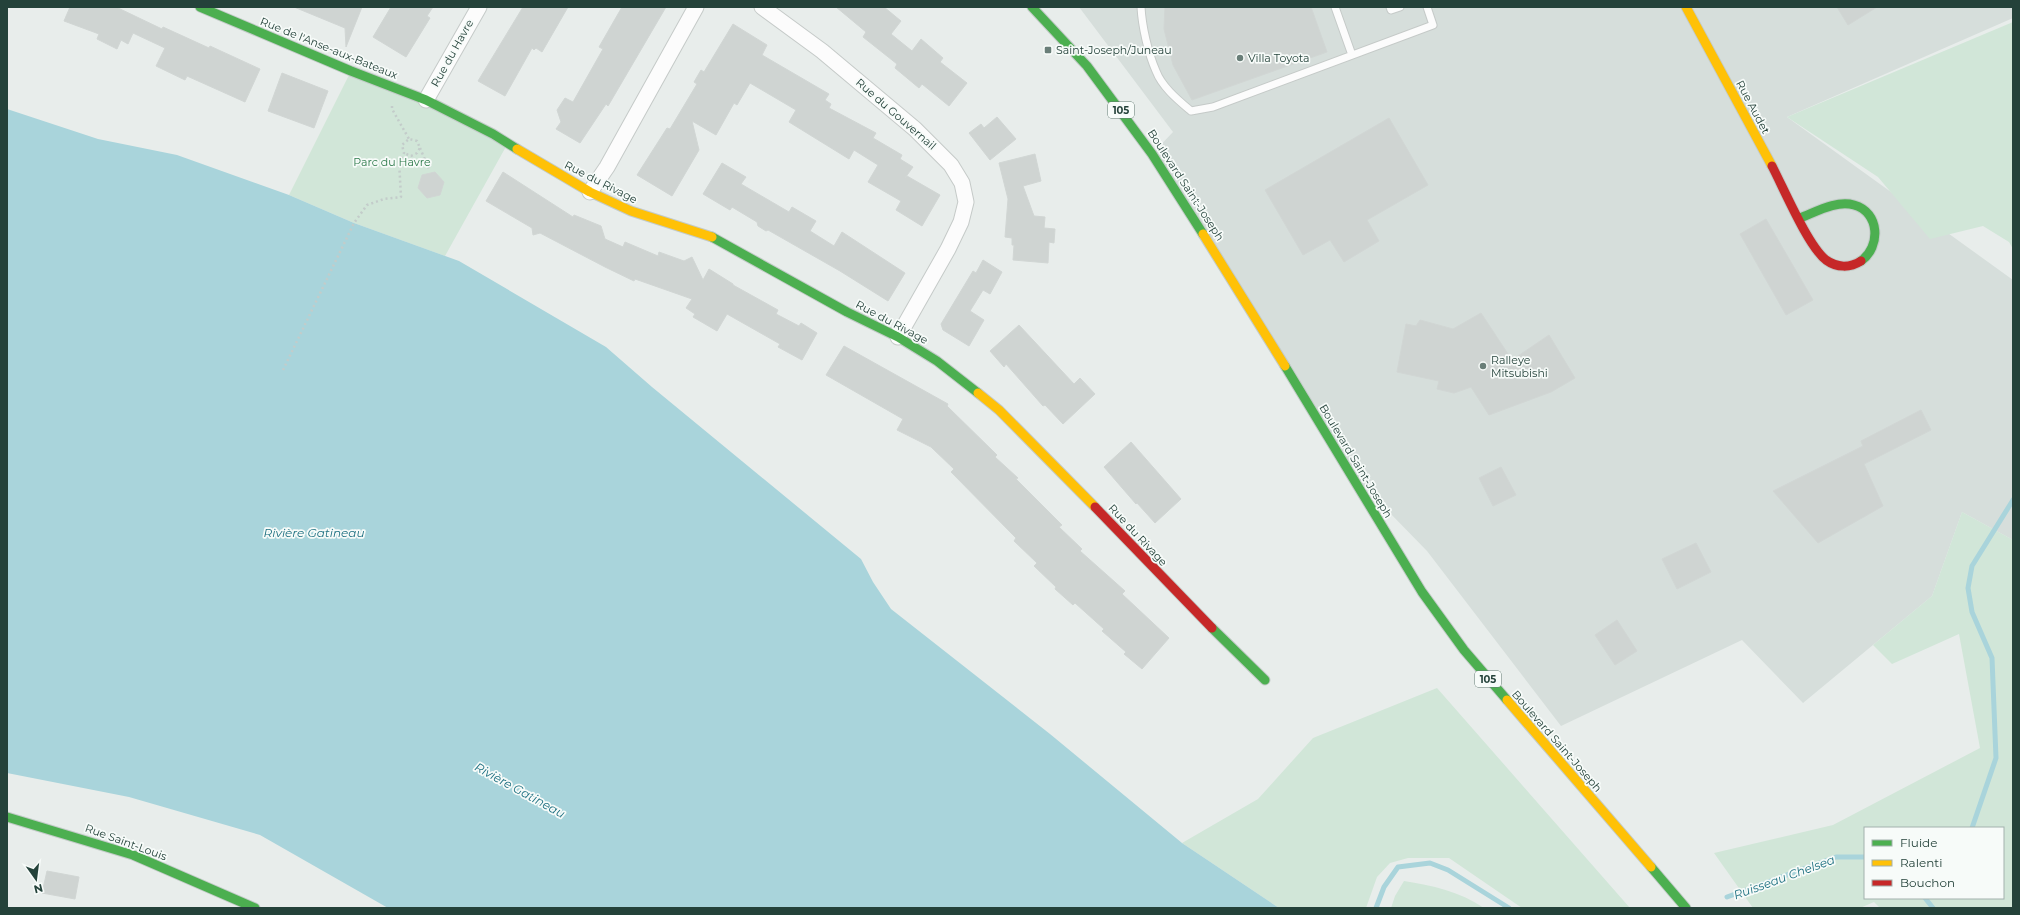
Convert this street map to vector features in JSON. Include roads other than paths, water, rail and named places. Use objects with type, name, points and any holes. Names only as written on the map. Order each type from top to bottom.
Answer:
[{"type":"street","name":"Rue de l'Anse-aux-Bateaux","points":[[200,7],[393,88],[426,100]]},
{"type":"street","name":"Rue du Havre","points":[[426,100],[478,7]]},
{"type":"street","points":[[590,192],[607,167],[696,7]]},
{"type":"street","name":"Rue du Gouvernail","points":[[762,7],[822,51],[916,129],[951,165],[962,183],[966,202],[961,222],[948,249],[898,337]]},
{"type":"street","name":"Boulevard Saint-Joseph","points":[[1032,7],[1087,66],[1152,154],[1258,321],[1422,592],[1464,650],[1686,908]]},
{"type":"street","name":"Rue Audet","points":[[1686,7],[1800,218],[1817,249],[1824,258],[1832,264],[1842,268],[1861,262],[1871,253],[1876,229],[1869,214],[1858,205],[1849,203],[1837,204],[1800,218]]},
{"type":"street","name":"Rue du Rivage","points":[[426,100],[493,134],[547,168],[590,192],[645,217],[709,235],[732,246],[847,312],[898,337],[958,376],[999,410],[1104,515],[1193,610],[1265,680]]},
{"type":"street","name":"Rue Saint-Louis","points":[[7,817],[133,855],[255,908]]},
{"type":"lane","points":[[1141,7],[1142,19],[1156,72],[1174,97],[1191,111],[1213,107],[1433,25],[1427,7]]},
{"type":"lane","points":[[1335,7],[1352,55]]},
{"type":"lane","points":[[1390,7],[1391,10],[1400,7]]},
{"type":"water","name":"Rivière Gatineau","points":[[7,109],[98,139],[177,155],[289,195],[354,223],[459,261],[606,347],[652,387],[861,559],[873,582],[891,609],[1050,734],[1182,843],[1279,908],[388,908],[260,835],[129,797],[7,773]]},
{"type":"waterway","points":[[1972,827],[1996,758],[1992,658],[1972,612],[1968,588],[1972,566],[2013,500]]},
{"type":"waterway","name":"Ruisseau Chelsea","points":[[1727,897],[1836,857],[1864,857]]},
{"type":"waterway","name":"Ruisseau Chelsea","points":[[1376,908],[1384,887],[1398,867],[1430,863],[1448,870],[1509,908]]},
{"type":"waterway","name":"Ruisseau Chelsea","points":[[1926,899],[1933,908]]},
{"type":"place","name":"Saint-Joseph/Juneau","points":[[1048,50]]},
{"type":"place","name":"Villa Toyota","points":[[1240,58]]},
{"type":"place","name":"Ralleye Mitsubishi","points":[[1483,366]]},
{"type":"park label","name":"Parc du Havre","points":[[392,162]]}]
